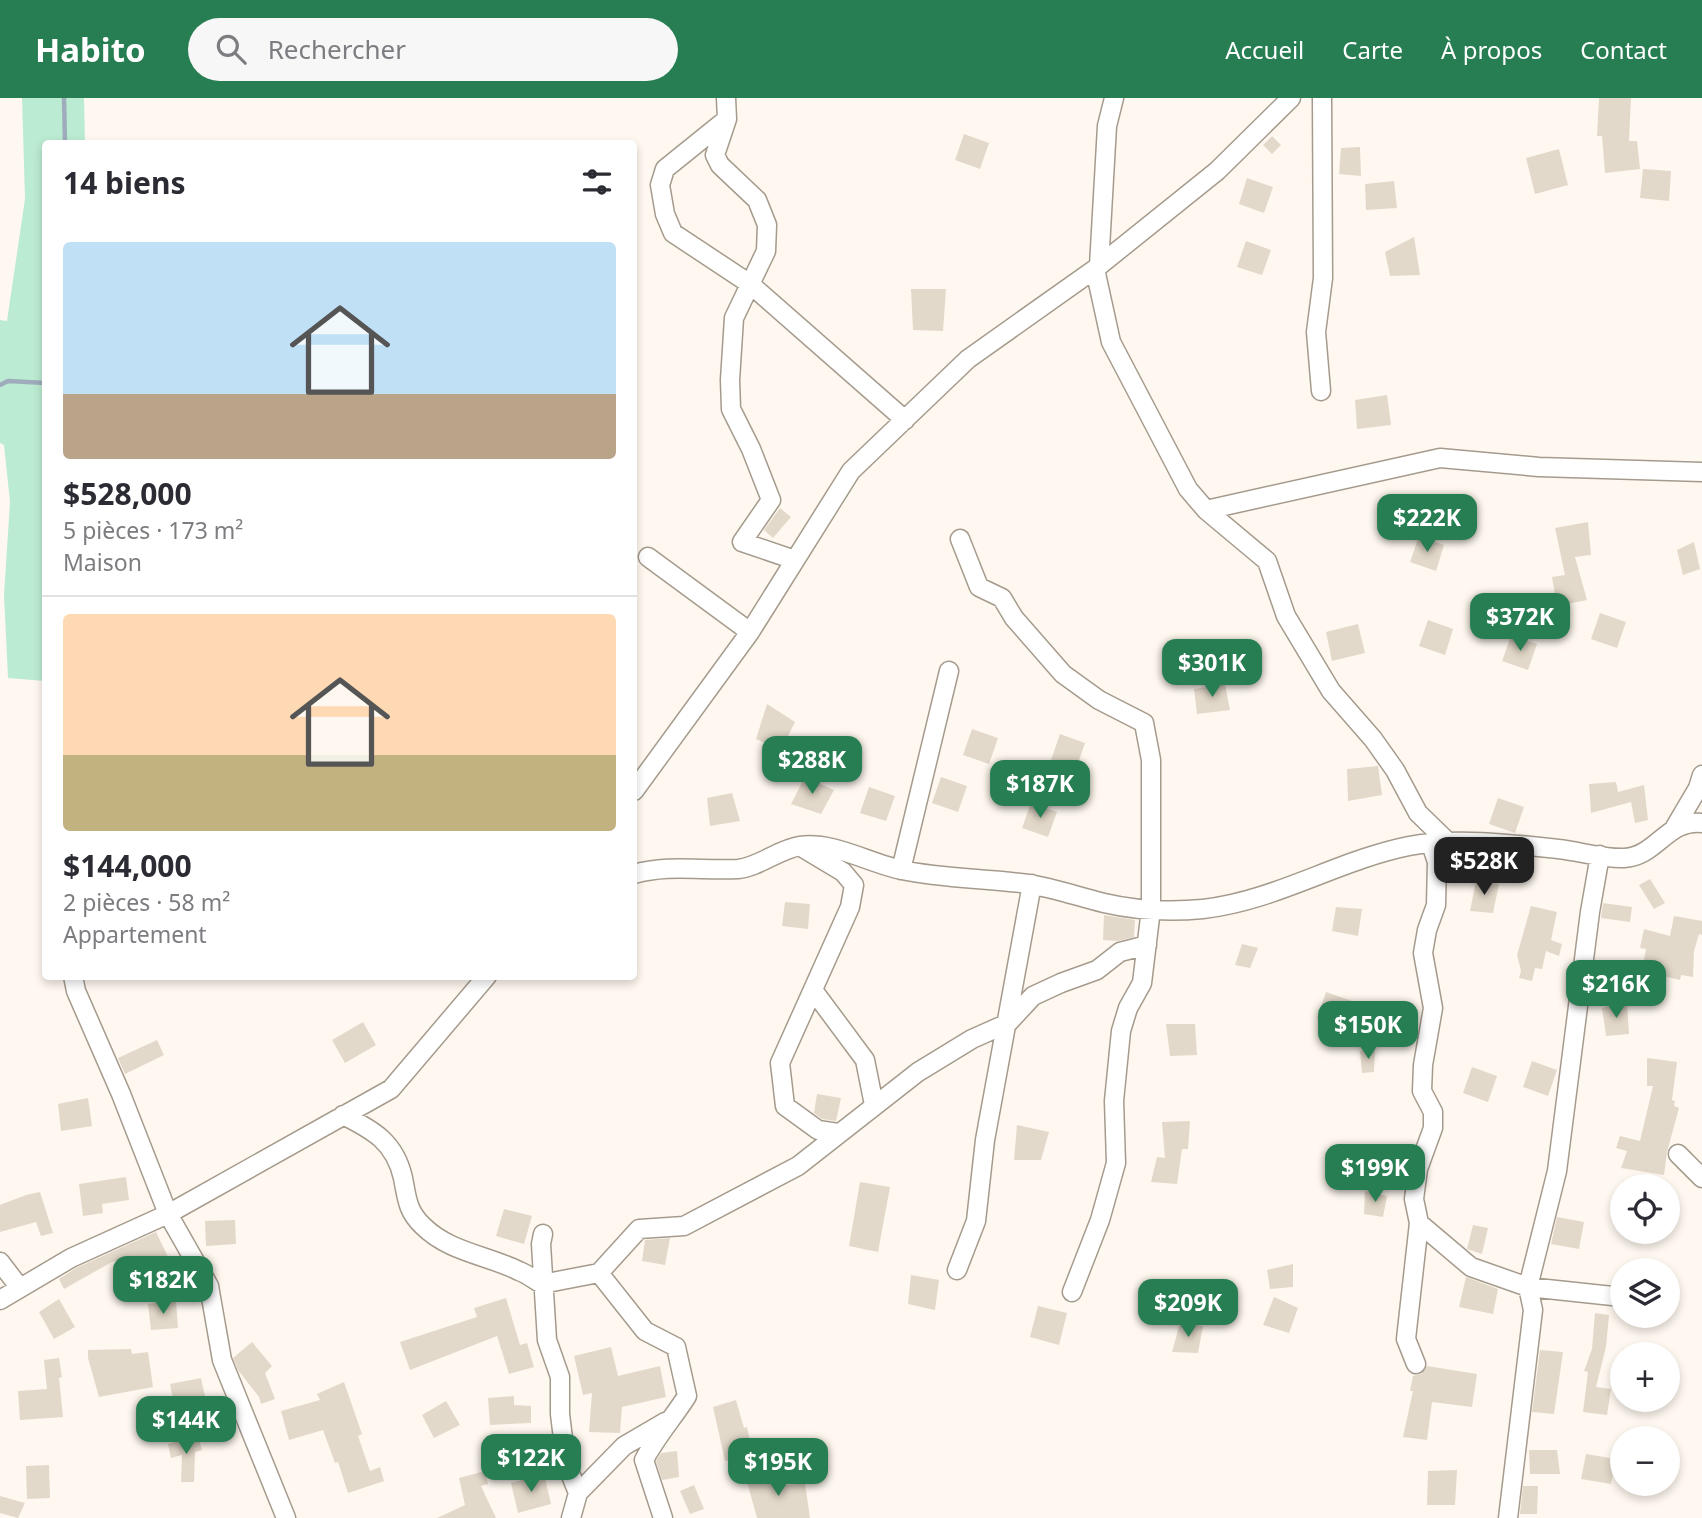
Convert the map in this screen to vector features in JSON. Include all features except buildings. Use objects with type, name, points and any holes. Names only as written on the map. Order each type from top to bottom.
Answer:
[{"type":"street","points":[[726,98],[727,119],[715,155],[720,165],[757,200],[767,225],[765,251],[734,318],[730,380],[731,409],[751,449],[771,500],[741,542],[795,560]]},
{"type":"street","points":[[1114,98],[1107,126],[1097,267],[1111,342],[1188,489],[1206,510],[1267,561],[1286,616],[1331,691],[1388,759],[1418,813],[1457,843]]},
{"type":"street","points":[[637,788],[750,632],[851,471],[968,359],[1097,267],[1217,171],[1292,98]]},
{"type":"street","points":[[1321,391],[1316,332],[1323,278],[1322,98]]},
{"type":"street","points":[[727,119],[664,169],[660,185],[665,214],[673,233],[750,284],[905,420]]},
{"type":"street","points":[[1206,510],[1440,458],[1539,467],[1702,472]]},
{"type":"street","points":[[960,539],[979,587],[1002,598],[1014,618],[1063,674],[1099,700],[1144,723],[1151,760],[1151,909],[1142,983],[1128,1008],[1121,1031],[1114,1101],[1116,1163],[1100,1220],[1072,1292]]},
{"type":"street","points":[[648,557],[750,632]]},
{"type":"street","points":[[901,870],[949,671]]},
{"type":"street","points":[[637,873],[676,867],[741,869],[800,846],[822,847],[901,870],[1032,884],[1108,904],[1151,909],[1202,909],[1247,900],[1374,855],[1412,845],[1457,843],[1558,849],[1626,858],[1648,850],[1675,827],[1698,788],[1702,775]]},
{"type":"street","points":[[1675,827],[1702,822]]},
{"type":"street","points":[[1437,862],[1457,843]]},
{"type":"street","points":[[1416,1364],[1406,1339],[1419,1223],[1414,1199],[1418,1169],[1433,1128],[1433,1112],[1422,1091],[1423,1065],[1433,1009],[1423,953],[1427,930],[1436,905],[1437,862],[1431,844]]},
{"type":"street","points":[[800,846],[843,872],[854,885],[850,907],[780,1063],[785,1107],[818,1130],[838,1133]]},
{"type":"street","points":[[1508,1518],[1533,1310],[1528,1287],[1557,1171],[1590,912],[1600,855]]},
{"type":"street","points":[[957,1270],[976,1221],[985,1140],[1032,884]]},
{"type":"street","points":[[343,1115],[373,1130],[390,1146],[402,1174],[407,1206],[422,1226],[444,1243],[518,1270],[542,1284],[599,1273],[639,1229],[684,1226],[798,1166],[874,1105],[939,1059],[972,1039],[1008,1023],[1033,996],[1097,970],[1120,953],[1147,945]]},
{"type":"street","points":[[74,980],[168,1214],[209,1286],[222,1360],[286,1518]]},
{"type":"street","points":[[0,1300],[71,1258],[168,1214],[391,1088],[484,980]]},
{"type":"street","points":[[813,990],[865,1060],[874,1105]]},
{"type":"street","points":[[1678,1154],[1702,1178]]},
{"type":"street","points":[[1419,1223],[1471,1268],[1528,1287],[1610,1296]]},
{"type":"street","points":[[543,1234],[542,1284],[547,1340],[560,1377],[560,1415],[566,1463],[578,1493]]},
{"type":"street","points":[[0,1262],[20,1288]]},
{"type":"street","points":[[599,1273],[645,1331],[676,1347],[687,1396],[656,1438],[644,1460],[663,1518]]},
{"type":"street","points":[[571,1518],[578,1493],[624,1446],[674,1417]]},
{"type":"green space","points":[[22,98],[84,98],[85,140],[42,140],[42,681],[8,678],[4,595],[10,502],[4,445],[0,443],[0,320],[7,321],[25,199]]},
{"type":"waterway","points":[[64,98],[65,140]]},
{"type":"waterway","points":[[0,385],[8,381],[42,383]]}]
